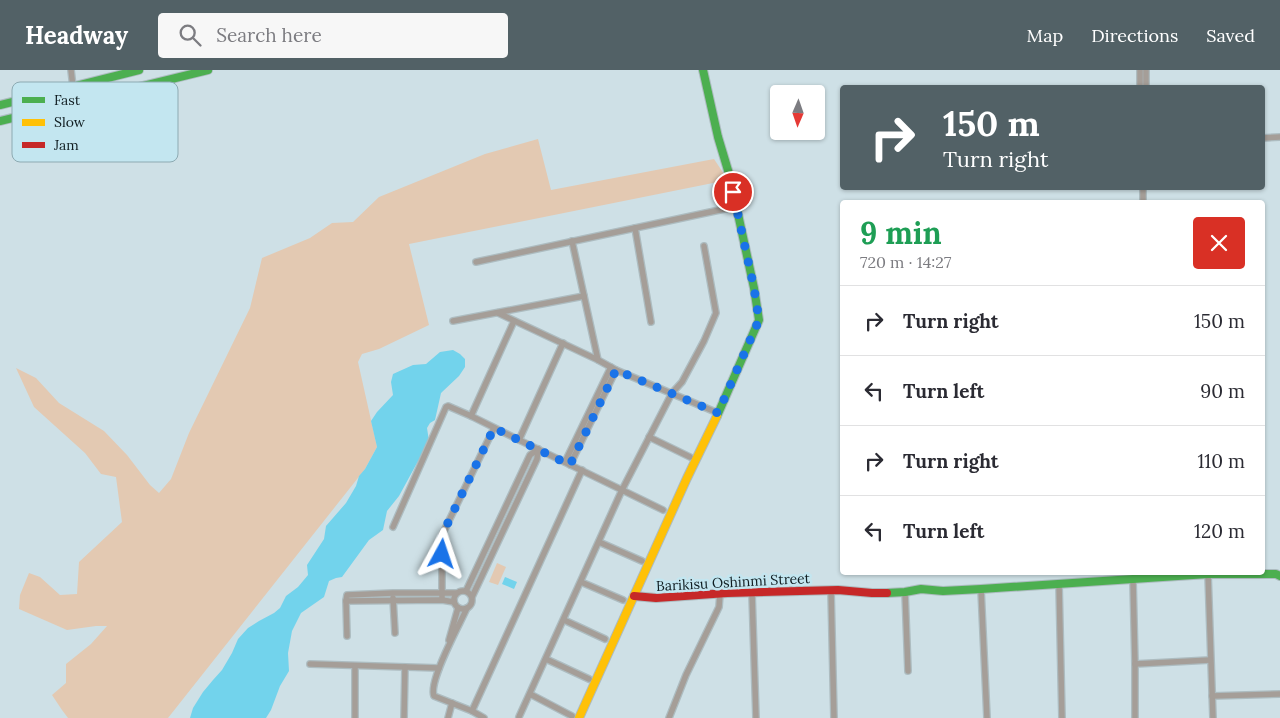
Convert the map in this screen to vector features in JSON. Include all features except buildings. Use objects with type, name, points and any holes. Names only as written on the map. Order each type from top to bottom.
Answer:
[{"type":"main road","points":[[92,82],[139,70]]},
{"type":"main road","points":[[159,82],[208,70]]},
{"type":"main road","points":[[576,717],[718,413],[757,325],[759,316],[731,185],[703,70]]},
{"type":"main road","name":"Barikisu Oshinmi Street","points":[[1265,574],[1280,576]]},
{"type":"main road","name":"Barikisu Oshinmi Street","points":[[634,596],[658,599],[690,594],[720,594],[727,592],[838,590],[872,593],[905,592],[921,589],[943,591],[1132,580],[1152,575]]},
{"type":"street","points":[[1140,70],[1140,85]]},
{"type":"street","points":[[1146,70],[1146,85]]},
{"type":"street","points":[[1265,138],[1280,137]]},
{"type":"street","points":[[476,262],[729,208]]},
{"type":"street","points":[[635,228],[651,322]]},
{"type":"street","points":[[572,241],[598,360]]},
{"type":"street","points":[[520,717],[622,490],[672,393],[682,382],[704,341],[716,312],[704,246]]},
{"type":"street","points":[[453,321],[584,296]]},
{"type":"street","points":[[498,313],[613,368],[718,413]]},
{"type":"street","points":[[470,416],[514,320]]},
{"type":"street","points":[[519,440],[563,343]]},
{"type":"street","points":[[567,463],[613,368]]},
{"type":"street","points":[[393,527],[444,409],[448,406],[664,510]]},
{"type":"street","points":[[442,596],[442,535],[494,428]]},
{"type":"street","points":[[649,437],[690,457]]},
{"type":"street","points":[[466,591],[530,455],[538,449]]},
{"type":"street","points":[[484,718],[472,711],[434,696],[432,692],[445,654],[467,608],[472,604],[472,597],[537,458],[538,449]]},
{"type":"street","points":[[472,711],[582,470]]},
{"type":"street","points":[[599,542],[642,561]]},
{"type":"street","points":[[1208,575],[1213,718]]},
{"type":"street","points":[[1132,580],[1135,718]]},
{"type":"street","points":[[581,582],[623,600]]},
{"type":"street","points":[[1059,584],[1062,718]]},
{"type":"street","points":[[981,589],[987,718]]},
{"type":"street","points":[[347,636],[346,598],[442,596],[459,591],[466,591],[472,597]]},
{"type":"street","points":[[831,591],[834,718]]},
{"type":"street","points":[[905,592],[908,671]]},
{"type":"street","points":[[445,654],[456,605],[454,599],[456,593]]},
{"type":"street","points":[[752,593],[756,718]]},
{"type":"street","points":[[669,718],[686,675],[719,607],[720,594]]},
{"type":"street","points":[[442,596],[461,609],[467,608]]},
{"type":"street","points":[[393,597],[395,633]]},
{"type":"street","points":[[564,620],[605,639]]},
{"type":"street","points":[[546,659],[589,679]]},
{"type":"street","points":[[1135,664],[1210,660]]},
{"type":"street","points":[[310,664],[439,668]]},
{"type":"street","points":[[355,666],[355,718]]},
{"type":"street","points":[[404,667],[404,718]]},
{"type":"street","points":[[530,694],[576,717]]},
{"type":"street","points":[[1212,696],[1280,694]]},
{"type":"street","points":[[448,718],[452,703]]},
{"type":"shaded area","points":[[538,139],[551,190],[714,159],[728,180],[409,244],[429,325],[379,349],[362,354],[358,362],[377,447],[365,469],[168,718],[68,718],[52,695],[66,683],[66,664],[91,644],[107,626],[67,630],[19,609],[20,595],[29,573],[40,577],[60,595],[77,594],[79,562],[122,522],[116,477],[101,474],[85,453],[34,407],[16,368],[36,378],[59,403],[104,431],[159,493],[171,479],[189,433],[250,308],[262,258],[310,238],[332,223],[353,222],[379,197],[485,154]]},
{"type":"shaded area","points":[[497,563],[506,567],[498,585],[489,582]]},
{"type":"water","points":[[453,350],[465,359],[465,367],[459,376],[441,393],[435,420],[427,428],[429,441],[399,496],[387,511],[383,530],[369,540],[342,577],[329,581],[324,597],[301,613],[292,631],[288,653],[289,671],[266,718],[190,718],[193,708],[203,692],[222,670],[238,639],[248,628],[280,608],[286,596],[298,587],[308,575],[307,565],[324,539],[326,526],[346,503],[356,486],[359,476],[377,447],[371,421],[393,395],[391,382],[393,374],[413,365],[426,364],[440,352]]},
{"type":"water","points":[[505,577],[517,582],[514,589],[502,584]]},
{"type":"traffic: fast","points":[[91,82],[139,70]]},
{"type":"traffic: fast","points":[[159,82],[208,70]]},
{"type":"traffic: fast","points":[[703,70],[718,137],[730,177],[759,320],[717,416]]},
{"type":"traffic: fast","points":[[0,105],[12,102]]},
{"type":"traffic: fast","points":[[0,121],[12,118]]},
{"type":"traffic: fast","points":[[1265,574],[1280,576]]},
{"type":"traffic: fast","points":[[887,593],[921,589],[943,591],[1193,575]]},
{"type":"traffic: slow","points":[[579,718],[687,478],[717,416]]},
{"type":"traffic: jam","points":[[634,596],[656,598],[727,593],[838,590],[887,593]]},
{"type":"route","points":[[442,554],[442,535],[494,428],[570,465],[616,370],[718,413],[759,320],[733,192]]}]
